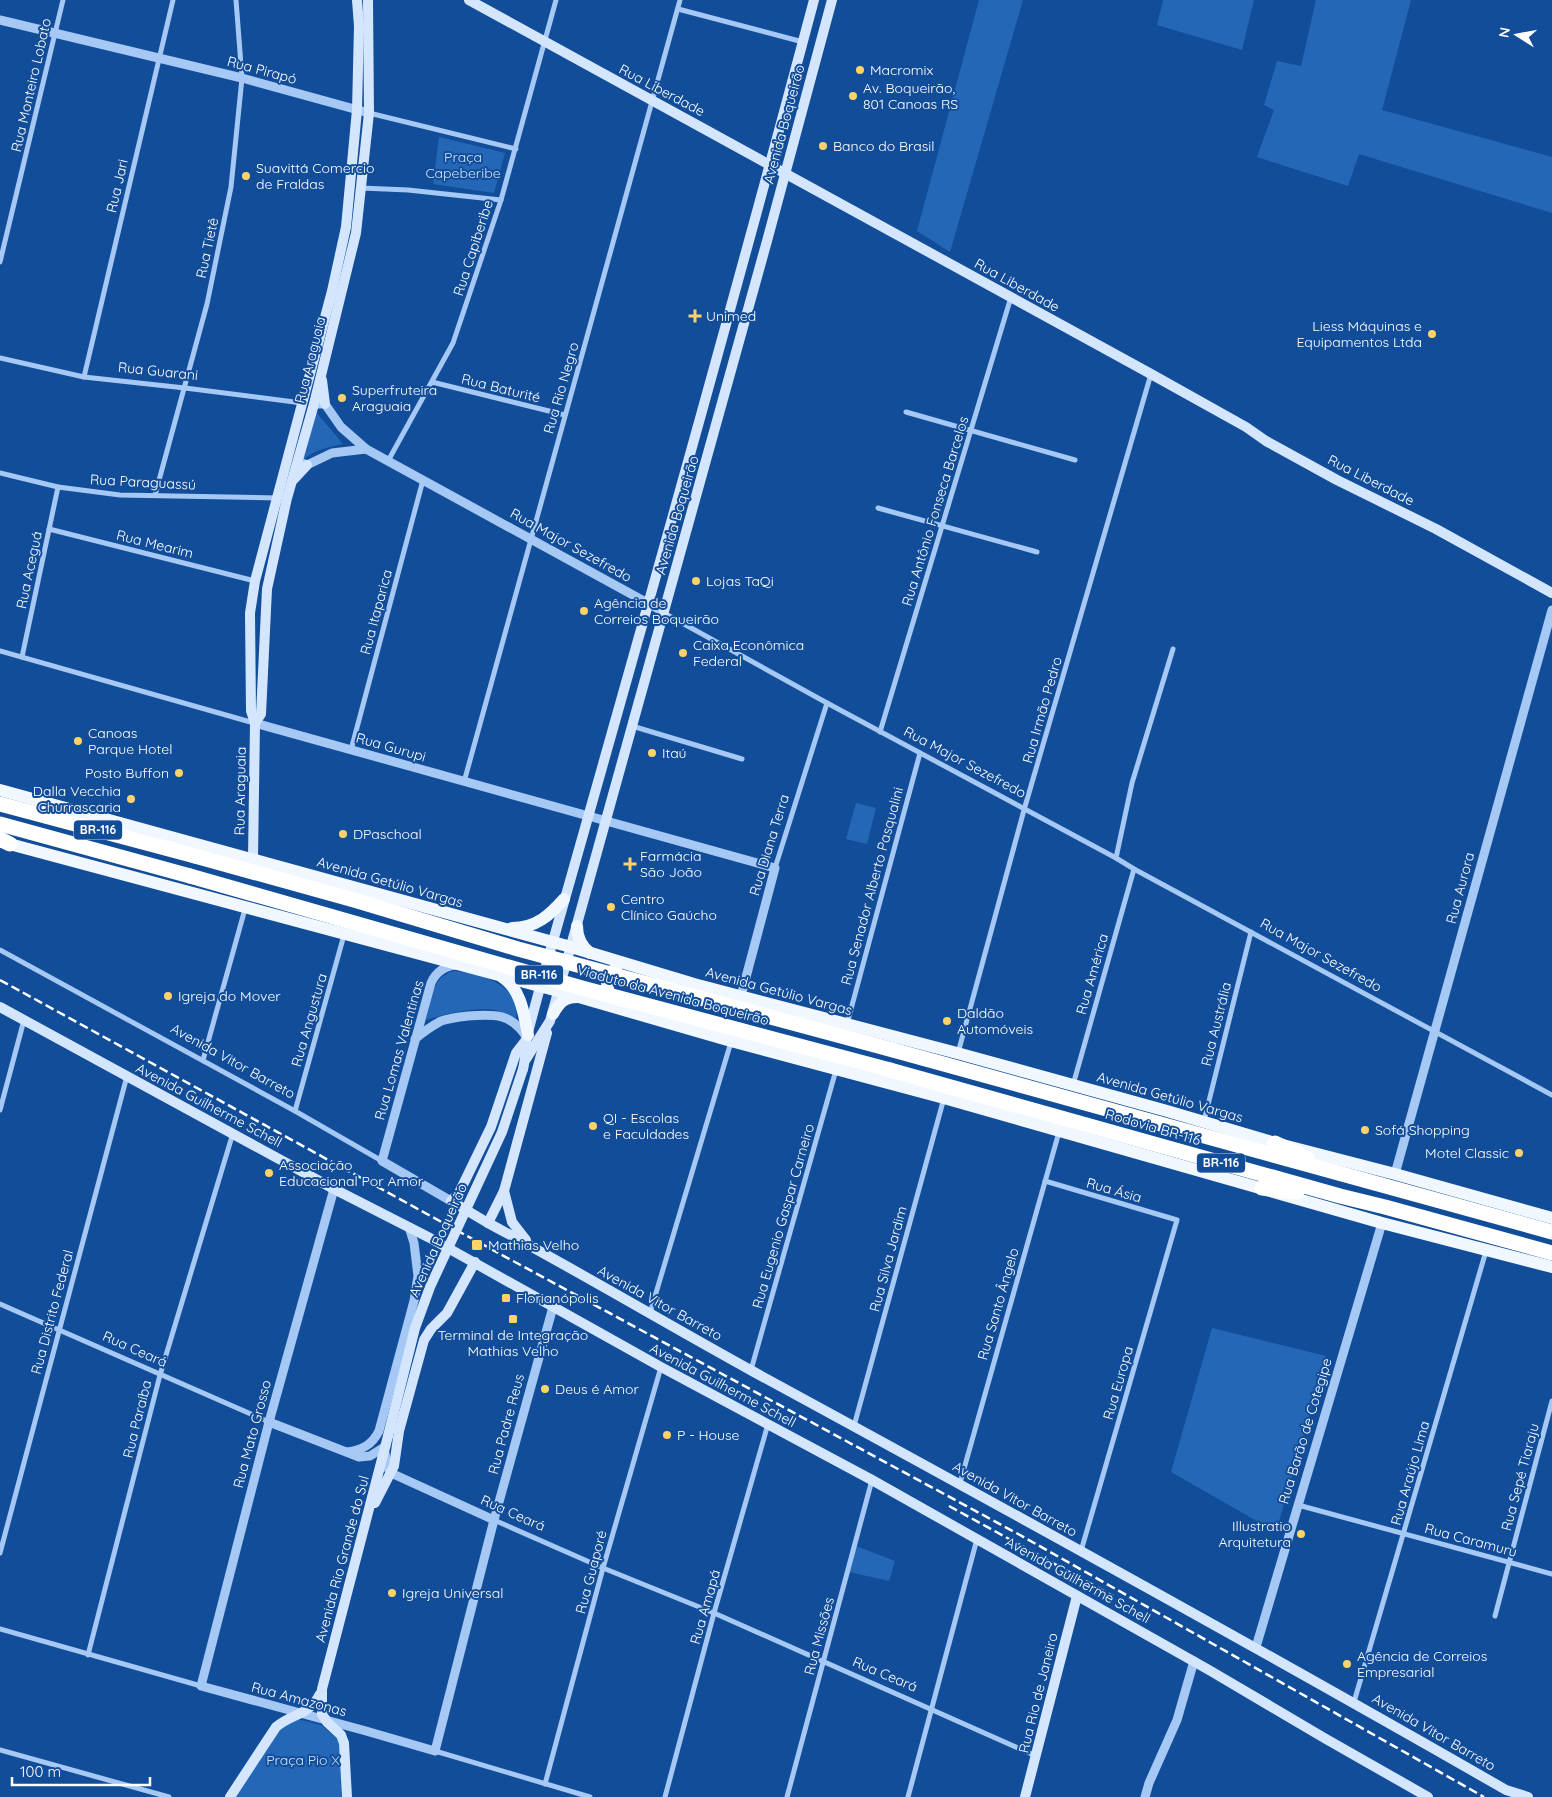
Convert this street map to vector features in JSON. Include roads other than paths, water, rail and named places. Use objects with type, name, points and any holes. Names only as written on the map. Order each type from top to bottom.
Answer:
[{"type":"highway","name":"Viaduto da Avenida Boqueirão","points":[[0,804],[354,900],[527,952],[893,1050]]},
{"type":"highway","name":"Viaduto da Avenida Boqueirão","points":[[0,824],[582,988],[890,1070]]},
{"type":"highway","name":"Rodovia BR-116","points":[[893,1050],[1552,1232]]},
{"type":"highway","name":"Rodovia BR-116","points":[[890,1070],[1340,1196],[1552,1253]]},
{"type":"highway","name":"BR-116","points":[[1275,1143],[1344,1175]]},
{"type":"highway","name":"BR-116","points":[[1262,1188],[1340,1196]]},
{"type":"main road","name":"Rua Araguaia","points":[[253,858],[255,723],[252,711],[250,612],[255,581],[276,498],[297,462],[302,403],[332,291],[346,227],[357,110],[357,0]]},
{"type":"main road","name":"Rua Araguaia","points":[[255,723],[261,714],[267,589],[287,498],[314,404],[356,233],[369,113],[368,0]]},
{"type":"main road","name":"Rua Liberdade","points":[[469,0],[1151,374],[1282,450],[1337,480],[1436,529],[1552,593]]},
{"type":"main road","name":"Avenida Boqueirão","points":[[387,1441],[414,1328],[430,1288],[502,1132],[517,1093],[525,1064],[527,1038],[552,942],[770,165],[814,0]]},
{"type":"main road","name":"Avenida Boqueirão","points":[[525,1064],[551,1018],[832,0]]},
{"type":"main road","points":[[321,374],[325,404]]},
{"type":"main road","name":"Avenida Getúlio Vargas","points":[[0,790],[253,858],[740,996],[958,1053],[1275,1143],[1552,1218]]},
{"type":"main road","points":[[3,841],[246,906],[344,935],[482,970],[731,1042],[944,1098],[1382,1223],[1552,1268]]},
{"type":"main road","points":[[495,926],[519,928],[531,926],[548,916],[564,899]]},
{"type":"main road","points":[[482,970],[499,964],[504,957],[505,943],[495,926]]},
{"type":"main road","points":[[577,926],[581,943],[590,953]]},
{"type":"main road","points":[[618,1008],[608,990],[608,978],[615,968],[630,964]]},
{"type":"main road","points":[[454,1203],[491,1127],[516,1053],[527,1038],[524,1014],[518,997],[510,984],[500,976]]},
{"type":"main road","points":[[488,1223],[504,1191],[551,1018],[556,1007],[565,998],[579,997]]},
{"type":"main road","name":"Avenida Guilherme Schell","points":[[0,1006],[334,1189],[475,1262],[660,1368],[872,1480],[1194,1661],[1428,1797]]},
{"type":"main road","points":[[504,1191],[512,1222],[519,1233],[532,1246]]},
{"type":"main road","name":"Avenida Vitor Barreto","points":[[454,1203],[751,1370],[1256,1647],[1509,1793],[1528,1797]]},
{"type":"main road","points":[[364,1524],[391,1473],[396,1458],[398,1431],[424,1340],[431,1329],[450,1310],[475,1262]]},
{"type":"main road","name":"Avenida Rio Grande do Sul","points":[[325,1719],[321,1710],[322,1689],[387,1441]]},
{"type":"main road","name":"Rua Rio de Janeiro","points":[[1026,1797],[1078,1596]]},
{"type":"main road","name":"Avenida Rio Grande do Sul","points":[[230,1797],[276,1727],[284,1721],[303,1714],[314,1704],[322,1689]]},
{"type":"main road","points":[[325,1719],[344,1740],[347,1797]]},
{"type":"street","name":"Rua Monteiro Lobato","points":[[0,262],[63,0]]},
{"type":"street","name":"Rua Jari","points":[[84,377],[173,0]]},
{"type":"street","name":"Rua Tietê","points":[[156,495],[207,304],[231,187],[242,78],[236,0]]},
{"type":"street","name":"Rua Capiberibe","points":[[388,462],[453,343],[501,200],[556,0]]},
{"type":"street","name":"Rua Rio Negro","points":[[464,782],[680,0]]},
{"type":"street","points":[[678,9],[803,42]]},
{"type":"street","name":"Rua Pirapó","points":[[0,20],[242,78],[357,110],[516,149]]},
{"type":"street","points":[[361,188],[408,190],[501,200]]},
{"type":"street","name":"Rua Antônio Fonseca Barcelos","points":[[880,732],[1011,297]]},
{"type":"street","name":"Rua Guarani","points":[[0,358],[84,377],[314,404]]},
{"type":"street","name":"Rua Irmão Pedro","points":[[958,1053],[1024,810],[1151,374]]},
{"type":"street","name":"Rua Baturité","points":[[432,382],[565,415]]},
{"type":"street","points":[[314,404],[325,404]]},
{"type":"street","name":"Rua Major Sezefredo","points":[[325,404],[341,427],[366,449],[388,462],[530,538],[880,732],[1552,1095]]},
{"type":"street","points":[[906,412],[1075,460]]},
{"type":"street","points":[[297,462],[332,453],[366,449]]},
{"type":"street","name":"Rua Paraguassú","points":[[0,473],[58,486],[120,495],[287,498]]},
{"type":"street","name":"Rua Itaparica","points":[[351,750],[423,480]]},
{"type":"street","name":"Rua Aceguá","points":[[22,657],[58,486]]},
{"type":"street","points":[[878,508],[1036,552]]},
{"type":"street","name":"Rua Mearim","points":[[49,529],[255,581]]},
{"type":"street","name":"Rua Aurora","points":[[1394,1174],[1552,610]]},
{"type":"street","points":[[1116,858],[1132,783],[1173,649]]},
{"type":"street","name":"Rua Gurupi","points":[[0,651],[775,868]]},
{"type":"street","name":"Rua Diana Terra","points":[[740,996],[775,868],[827,703]]},
{"type":"street","points":[[632,726],[742,759]]},
{"type":"street","name":"Rua Senador Alberto Pasqualini","points":[[846,1025],[920,753]]},
{"type":"street","name":"Rua América","points":[[1073,1086],[1134,869]]},
{"type":"street","points":[[203,1060],[246,906]]},
{"type":"street","name":"Rua Austrália","points":[[1204,1122],[1251,932]]},
{"type":"street","name":"Rua Angustura","points":[[295,1111],[344,935]]},
{"type":"street","name":"Avenida Vitor Barreto","points":[[0,950],[295,1111],[454,1203]]},
{"type":"street","name":"Rua Lomas Valentinas","points":[[382,1161],[431,982],[435,975],[447,967],[462,966]]},
{"type":"street","points":[[415,1039],[443,1020],[488,1014],[497,1015],[512,1021],[527,1038]]},
{"type":"street","points":[[0,1110],[24,1020]]},
{"type":"street","points":[[650,1313],[731,1042]]},
{"type":"street","name":"Rua Eugenio Gaspar Carneiro","points":[[751,1370],[836,1069]]},
{"type":"street","name":"Rua Distrito Federal","points":[[0,1553],[127,1076]]},
{"type":"street","name":"Rua Silva Jardim","points":[[854,1426],[944,1098]]},
{"type":"street","name":"Rua Santo Ângelo","points":[[960,1483],[1059,1132]]},
{"type":"street","name":"Rua Paraíba","points":[[88,1655],[160,1375],[233,1133]]},
{"type":"street","name":"Rua Ásia","points":[[1045,1181],[1177,1220]]},
{"type":"street","name":"Rua Mato Grosso","points":[[201,1686],[268,1422],[334,1189]]},
{"type":"street","name":"Rua Europa","points":[[1081,1552],[1177,1220]]},
{"type":"street","name":"Rua Barão de Cotegipe","points":[[1256,1647],[1382,1223]]},
{"type":"street","points":[[346,1452],[358,1450],[369,1445],[379,1430],[414,1301],[418,1276],[414,1242],[409,1227]]},
{"type":"street","name":"Rua Araújo Lima","points":[[1354,1702],[1486,1250]]},
{"type":"street","name":"Rua Ceará","points":[[0,1304],[268,1422],[359,1457],[375,1454],[387,1441]]},
{"type":"street","name":"Rua Padre Reus","points":[[435,1752],[494,1520],[553,1307]]},
{"type":"street","name":"Rua Guaporé","points":[[545,1784],[603,1568],[660,1368]]},
{"type":"street","name":"Rua Sepé Tiaraju","points":[[1495,1616],[1552,1401]]},
{"type":"street","name":"Rua Amapá","points":[[665,1797],[714,1613],[768,1424]]},
{"type":"street","points":[[387,1441],[386,1464],[391,1473]]},
{"type":"street","name":"Rua Ceará","points":[[391,1473],[603,1568],[714,1613],[1036,1756]]},
{"type":"street","name":"Rua Missões","points":[[787,1797],[872,1480]]},
{"type":"street","name":"Rua Caramuru","points":[[1298,1505],[1552,1574]]},
{"type":"street","points":[[908,1797],[977,1539]]},
{"type":"street","name":"Rua Amazonas","points":[[0,1629],[88,1655],[325,1719],[590,1797]]},
{"type":"street","points":[[1146,1797],[1149,1783],[1177,1720],[1194,1661]]},
{"type":"street","points":[[0,1750],[169,1797]]},
{"type":"railway","points":[[0,980],[478,1242],[1020,1535],[1484,1797]]},
{"type":"railway","points":[[949,1506],[1113,1596]]},
{"type":"place","name":"Macromix","points":[[860,70]]},
{"type":"place","name":"Av. Boqueirão, 801 Canoas RS","points":[[853,96]]},
{"type":"place","name":"Banco do Brasil","points":[[823,146]]},
{"type":"place","name":"Suavittá Comercio de Fraldas","points":[[246,176]]},
{"type":"place","name":"Unimed","points":[[695,316]]},
{"type":"place","name":"Liess Máquinas e Equipamentos Ltda","points":[[1432,334]]},
{"type":"place","name":"Superfruteira Araguaia","points":[[342,398]]},
{"type":"place","name":"Lojas TaQi","points":[[696,581]]},
{"type":"place","name":"Agência de Correios Boqueirão","points":[[584,611]]},
{"type":"place","name":"Caixa Econômica Federal","points":[[683,653]]},
{"type":"place","name":"Canoas Parque Hotel","points":[[78,741]]},
{"type":"place","name":"Itaú","points":[[652,753]]},
{"type":"place","name":"Posto Buffon","points":[[179,773]]},
{"type":"place","name":"Dalla Vecchia Churrascaria","points":[[131,799]]},
{"type":"place","name":"DPaschoal","points":[[343,834]]},
{"type":"place","name":"Farmácia São João","points":[[630,864]]},
{"type":"place","name":"Centro Clínico Gaúcho","points":[[611,907]]},
{"type":"place","name":"Igreja do Mover","points":[[168,996]]},
{"type":"place","name":"Daldão Automóveis","points":[[947,1021]]},
{"type":"place","name":"QI - Escolas e Faculdades","points":[[593,1126]]},
{"type":"place","name":"Sofá Shopping","points":[[1365,1130]]},
{"type":"place","name":"Motel Classic","points":[[1519,1153]]},
{"type":"place","name":"Associação Educacional Por Amor","points":[[269,1173]]},
{"type":"place","name":"Mathias Velho","points":[[477,1245]]},
{"type":"place","name":"Florianópolis","points":[[506,1298]]},
{"type":"place","name":"Terminal de Integração Mathias Velho","points":[[513,1319]]},
{"type":"place","name":"Deus é Amor","points":[[545,1389]]},
{"type":"place","name":"P - House","points":[[667,1435]]},
{"type":"place","name":"Illustratio Arquitetura","points":[[1301,1534]]},
{"type":"place","name":"Igreja Universal","points":[[392,1593]]},
{"type":"place","name":"Agência de Correios Empresarial","points":[[1347,1664]]},
{"type":"park label","name":"Praça Capeberibe","points":[[463,166]]},
{"type":"park label","name":"Praça Pio X","points":[[303,1760]]}]
